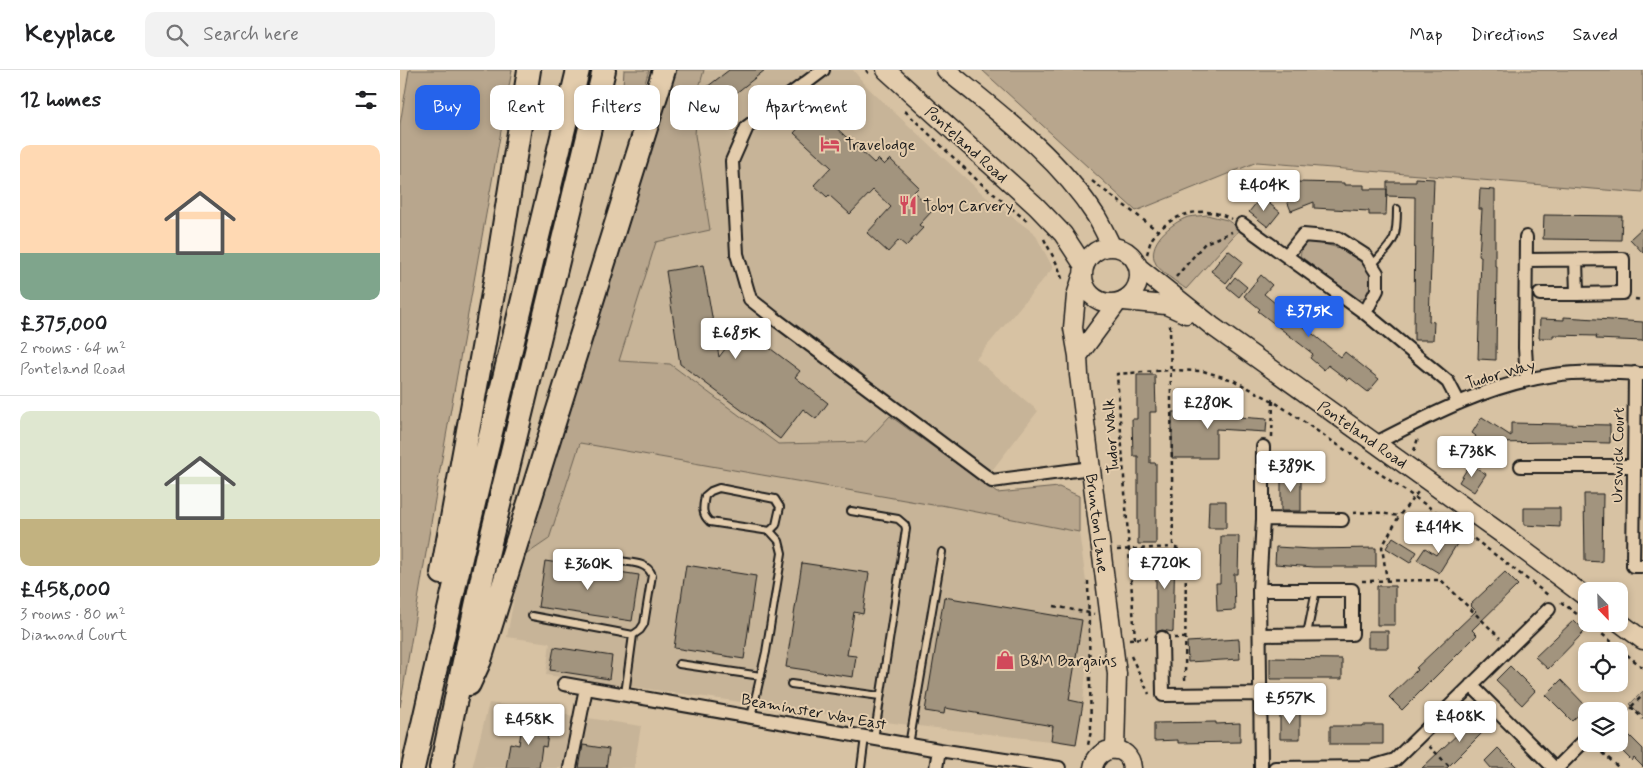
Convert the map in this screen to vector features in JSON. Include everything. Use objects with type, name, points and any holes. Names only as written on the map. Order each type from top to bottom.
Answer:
[{"type":"highway","points":[[422,720],[425,660],[471,421],[529,70]]},
{"type":"highway","points":[[413,768],[422,720],[578,70]]},
{"type":"highway","points":[[441,768],[487,555],[604,70]]},
{"type":"highway","points":[[450,726],[480,660],[664,70]]},
{"type":"main road","name":"Ponteland Road","points":[[886,70],[1036,206],[1063,234],[1083,271]]},
{"type":"main road","points":[[946,70],[1032,140],[1066,177],[1096,216],[1112,247]]},
{"type":"main road","points":[[1078,356],[1120,302],[1134,292],[1142,270],[1132,257],[1123,250],[1112,247],[1100,249],[1090,256],[1083,271],[1087,290],[1097,300],[1120,302]]},
{"type":"main road","name":"Ponteland Road","points":[[1142,270],[1212,326],[1426,479],[1578,591]]},
{"type":"main road","name":"Brunton Lane","points":[[1083,271],[1076,296],[1073,328],[1117,674],[1115,750]]},
{"type":"main road","name":"Ponteland Road","points":[[1120,302],[1166,305],[1212,326]]},
{"type":"main road","points":[[1628,629],[1643,640]]},
{"type":"main road","points":[[1093,768],[1099,755],[1103,752],[1115,750],[1126,754],[1132,768]]},
{"type":"street","points":[[823,70],[808,74],[747,127],[732,161],[737,254],[750,298],[992,481],[1091,468]]},
{"type":"street","points":[[1242,224],[1365,312],[1448,382],[1459,403]]},
{"type":"street","points":[[1287,255],[1303,235],[1338,238],[1366,256],[1377,273],[1377,290],[1365,312]]},
{"type":"street","points":[[1526,237],[1525,348],[1527,380]]},
{"type":"street","points":[[1526,260],[1623,259],[1623,293],[1540,294]]},
{"type":"street","points":[[1576,260],[1577,294]]},
{"type":"street","name":"Tudor Way","points":[[1376,443],[1459,403],[1491,390],[1527,380],[1556,375],[1639,374]]},
{"type":"street","name":"Urswick Court","points":[[1639,374],[1634,466],[1638,537],[1632,566],[1643,566]]},
{"type":"street","points":[[1260,768],[1259,590],[1263,520],[1263,448]]},
{"type":"street","points":[[1521,466],[1634,466]]},
{"type":"street","points":[[1263,520],[1342,520]]},
{"type":"street","points":[[1259,590],[1352,590],[1352,634],[1260,635]]},
{"type":"street","points":[[1276,768],[1371,767],[1394,760],[1553,605]]},
{"type":"street","points":[[1162,638],[1163,695],[1260,694]]},
{"type":"street","name":"Beaminster Way East","points":[[564,684],[909,745],[1059,768]]},
{"type":"street","points":[[1471,685],[1556,768],[1578,747]]},
{"type":"street","points":[[570,768],[586,688]]},
{"type":"street","points":[[936,768],[939,750]]},
{"type":"lane","points":[[1372,265],[1395,237],[1397,208]]},
{"type":"lane","points":[[751,717],[761,676],[782,553],[779,541],[770,531],[710,522],[703,512],[705,496],[718,488],[775,499],[780,507],[776,525],[770,531]]},
{"type":"lane","points":[[852,511],[898,519],[905,525],[906,529],[880,696],[861,768]]},
{"type":"lane","points":[[909,745],[942,552]]},
{"type":"lane","points":[[620,561],[645,565],[652,575],[644,624],[633,635],[625,694]]},
{"type":"lane","points":[[1307,634],[1316,590]]},
{"type":"lane","points":[[532,616],[633,635]]},
{"type":"lane","points":[[679,664],[761,676]]},
{"type":"lane","points":[[791,684],[880,696]]},
{"type":"path","points":[[1142,270],[1153,237],[1170,221],[1194,211],[1220,212],[1242,224],[1240,229],[1205,243],[1174,279]]},
{"type":"path","points":[[1170,316],[1173,547]]},
{"type":"path","points":[[1170,370],[1204,371],[1218,375],[1233,380],[1273,401],[1460,528],[1549,596]]},
{"type":"path","name":"Tudor Walk","points":[[1135,638],[1117,374],[1170,370]]},
{"type":"path","points":[[1263,448],[1272,446],[1273,401]]},
{"type":"path","points":[[1416,456],[1414,450],[1418,435]]},
{"type":"path","points":[[1387,581],[1382,547],[1399,516],[1426,479]]},
{"type":"path","points":[[1342,520],[1354,512],[1374,512],[1399,516]]},
{"type":"path","points":[[1101,551],[1173,547],[1186,552],[1184,694]]},
{"type":"path","points":[[1352,590],[1361,581],[1442,580],[1510,648]]},
{"type":"path","points":[[1553,605],[1568,606],[1578,614]]},
{"type":"path","points":[[1054,606],[1091,614],[1109,614]]},
{"type":"path","points":[[1600,632],[1643,668]]},
{"type":"path","points":[[1131,655],[1150,695],[1163,695]]},
{"type":"path","points":[[1628,710],[1643,695]]},
{"type":"path","points":[[1631,707],[1643,719]]},
{"type":"path","points":[[1419,736],[1450,768]]},
{"type":"path","points":[[1603,752],[1619,768]]},
{"type":"shaded area","points":[[409,70],[512,70],[509,85],[490,85],[490,130],[501,130],[441,464],[400,707],[400,124]]},
{"type":"shaded area","points":[[624,70],[649,70],[644,85],[623,85]]},
{"type":"shaded area","points":[[675,70],[704,70],[700,85],[670,85]]},
{"type":"shaded area","points":[[704,70],[853,70],[866,85],[748,85],[748,130],[866,130],[866,86],[986,197],[1035,234],[1053,268],[976,359],[1038,411],[983,482],[890,416],[866,442],[778,444],[670,364],[619,361],[656,242],[710,230],[695,130],[738,130],[738,85],[700,85]]},
{"type":"shaded area","points":[[982,70],[1643,70],[1643,193],[1257,162],[1136,211]]},
{"type":"shaded area","points":[[670,86],[670,130],[695,130],[710,230],[656,242],[619,361],[670,364],[778,444],[866,442],[890,416],[997,493],[1059,487],[1079,496],[1079,532],[941,505],[580,443],[549,539],[521,558],[656,130],[660,130],[660,118]]},
{"type":"shaded area","points":[[1207,215],[1227,220],[1240,229],[1186,289],[1158,267],[1154,256],[1154,249],[1161,235],[1174,224],[1188,217]]},
{"type":"shaded area","points":[[1308,240],[1339,248],[1372,271],[1374,278],[1370,294],[1359,300],[1300,256],[1303,244]]},
{"type":"shaded area","points":[[580,443],[941,505],[1079,532],[1091,617],[1083,703],[1076,744],[901,724],[546,675],[550,643],[507,637],[521,558],[549,539]]},
{"type":"shaded area","points":[[1643,691],[1643,717],[1630,704]]},
{"type":"shaded area","points":[[489,703],[641,726],[634,768],[472,768]]},
{"type":"building","points":[[729,70],[765,70],[738,91],[738,85],[710,85]]},
{"type":"building","points":[[797,130],[839,130],[874,163],[878,159],[884,165],[890,159],[919,187],[914,192],[933,210],[919,225],[923,228],[906,246],[899,240],[888,252],[867,233],[891,207],[873,190],[850,214],[829,195],[827,197],[814,185],[831,167],[794,133]]},
{"type":"building","points":[[1416,178],[1434,179],[1429,321],[1434,322],[1433,340],[1414,340],[1415,197],[1387,196],[1387,182],[1416,182]]},
{"type":"building","points":[[1297,182],[1344,183],[1344,185],[1364,185],[1364,189],[1387,189],[1386,215],[1369,215],[1369,211],[1314,208],[1314,202],[1291,211],[1282,188]]},
{"type":"building","points":[[1480,189],[1495,190],[1495,266],[1497,266],[1496,360],[1478,359],[1481,256],[1479,256],[1482,209],[1479,209]]},
{"type":"building","points":[[1261,197],[1280,212],[1268,227],[1249,212]]},
{"type":"building","points":[[1544,215],[1622,216],[1621,240],[1543,239]]},
{"type":"building","points":[[1643,227],[1643,253],[1630,239]]},
{"type":"building","points":[[1228,250],[1243,262],[1226,283],[1211,271]]},
{"type":"building","points":[[703,265],[719,357],[742,327],[800,371],[795,377],[828,403],[816,419],[803,409],[780,439],[680,364],[666,271]]},
{"type":"building","points":[[1261,275],[1272,285],[1264,294],[1341,357],[1345,352],[1379,379],[1368,392],[1350,378],[1348,380],[1328,365],[1324,370],[1310,358],[1313,354],[1258,311],[1260,309],[1244,296]]},
{"type":"building","points":[[1235,277],[1247,287],[1239,297],[1227,287]]},
{"type":"building","points":[[1564,317],[1643,322],[1643,341],[1596,339],[1597,336],[1553,335],[1553,338],[1539,338],[1540,319],[1564,320]]},
{"type":"building","points":[[1137,375],[1155,375],[1156,412],[1150,412],[1150,463],[1156,463],[1156,544],[1138,544],[1138,456],[1133,456],[1132,419],[1137,419]]},
{"type":"building","points":[[1228,400],[1240,401],[1239,417],[1267,419],[1266,432],[1216,429],[1216,458],[1172,458],[1172,412],[1227,412]]},
{"type":"building","points":[[1482,417],[1511,436],[1511,423],[1610,425],[1610,443],[1496,443],[1480,467],[1463,456],[1476,436],[1472,433]]},
{"type":"building","points":[[1470,464],[1486,474],[1474,492],[1459,482]]},
{"type":"building","points":[[1301,474],[1301,511],[1281,511],[1281,475]]},
{"type":"building","points":[[1584,494],[1603,494],[1602,562],[1585,561]]},
{"type":"building","points":[[1209,501],[1226,501],[1226,528],[1208,528]]},
{"type":"building","points":[[1524,508],[1560,508],[1560,527],[1524,525]]},
{"type":"building","points":[[1450,533],[1460,539],[1439,573],[1417,560],[1425,548],[1436,555]]},
{"type":"building","points":[[1221,536],[1239,536],[1238,574],[1234,574],[1235,610],[1217,611],[1216,583],[1220,583]]},
{"type":"building","points":[[1393,537],[1417,552],[1410,563],[1386,548]]},
{"type":"building","points":[[1276,547],[1311,549],[1376,548],[1376,567],[1314,567],[1275,564]]},
{"type":"building","points":[[1156,551],[1175,551],[1173,632],[1162,630],[1156,632]]},
{"type":"building","points":[[545,561],[639,575],[632,621],[538,607]]},
{"type":"building","points":[[802,563],[869,573],[863,614],[854,612],[847,655],[856,656],[853,677],[786,667]]},
{"type":"building","points":[[686,565],[756,576],[744,659],[674,648]]},
{"type":"building","points":[[1505,572],[1518,585],[1472,630],[1477,635],[1402,710],[1389,697],[1418,669],[1416,668],[1476,611],[1470,605]]},
{"type":"building","points":[[1377,586],[1395,586],[1395,625],[1377,625]]},
{"type":"building","name":"B&M Bargains","points":[[944,597],[1082,620],[1069,700],[1083,703],[1076,744],[1051,740],[1053,726],[945,708],[944,714],[925,711]]},
{"type":"building","points":[[1574,620],[1578,624],[1578,632],[1584,632],[1548,669],[1535,657]]},
{"type":"building","points":[[1368,631],[1388,631],[1388,648],[1368,648]]},
{"type":"building","points":[[1239,639],[1240,659],[1188,662],[1187,642]]},
{"type":"building","points":[[554,647],[612,656],[609,679],[550,670]]},
{"type":"building","points":[[1270,658],[1342,659],[1342,679],[1270,679]]},
{"type":"building","points":[[1510,666],[1535,691],[1522,705],[1496,680]]},
{"type":"building","points":[[1561,680],[1582,702],[1578,702],[1578,715],[1572,721],[1546,695]]},
{"type":"building","points":[[1280,711],[1300,711],[1300,739],[1280,739]]},
{"type":"building","points":[[1481,712],[1492,723],[1447,768],[1422,768]]},
{"type":"building","points":[[523,719],[550,723],[546,747],[542,746],[539,768],[506,768],[510,743],[519,745]]},
{"type":"building","points":[[1216,722],[1216,724],[1240,723],[1240,742],[1178,743],[1178,740],[1154,741],[1154,723]]},
{"type":"building","points":[[1383,725],[1383,744],[1330,744],[1330,726]]},
{"type":"building","points":[[1628,734],[1643,749],[1643,767],[1634,758],[1632,761],[1623,752],[1628,752]]},
{"type":"building","points":[[583,745],[609,749],[606,768],[579,768]]},
{"type":"building","points":[[1498,748],[1518,768],[1491,768],[1485,761]]},
{"type":"place","name":"Travelodge","points":[[830,144]]},
{"type":"place","name":"Toby Carvery","points":[[908,205]]},
{"type":"place","name":"B&M Bargains","points":[[1005,660]]}]
